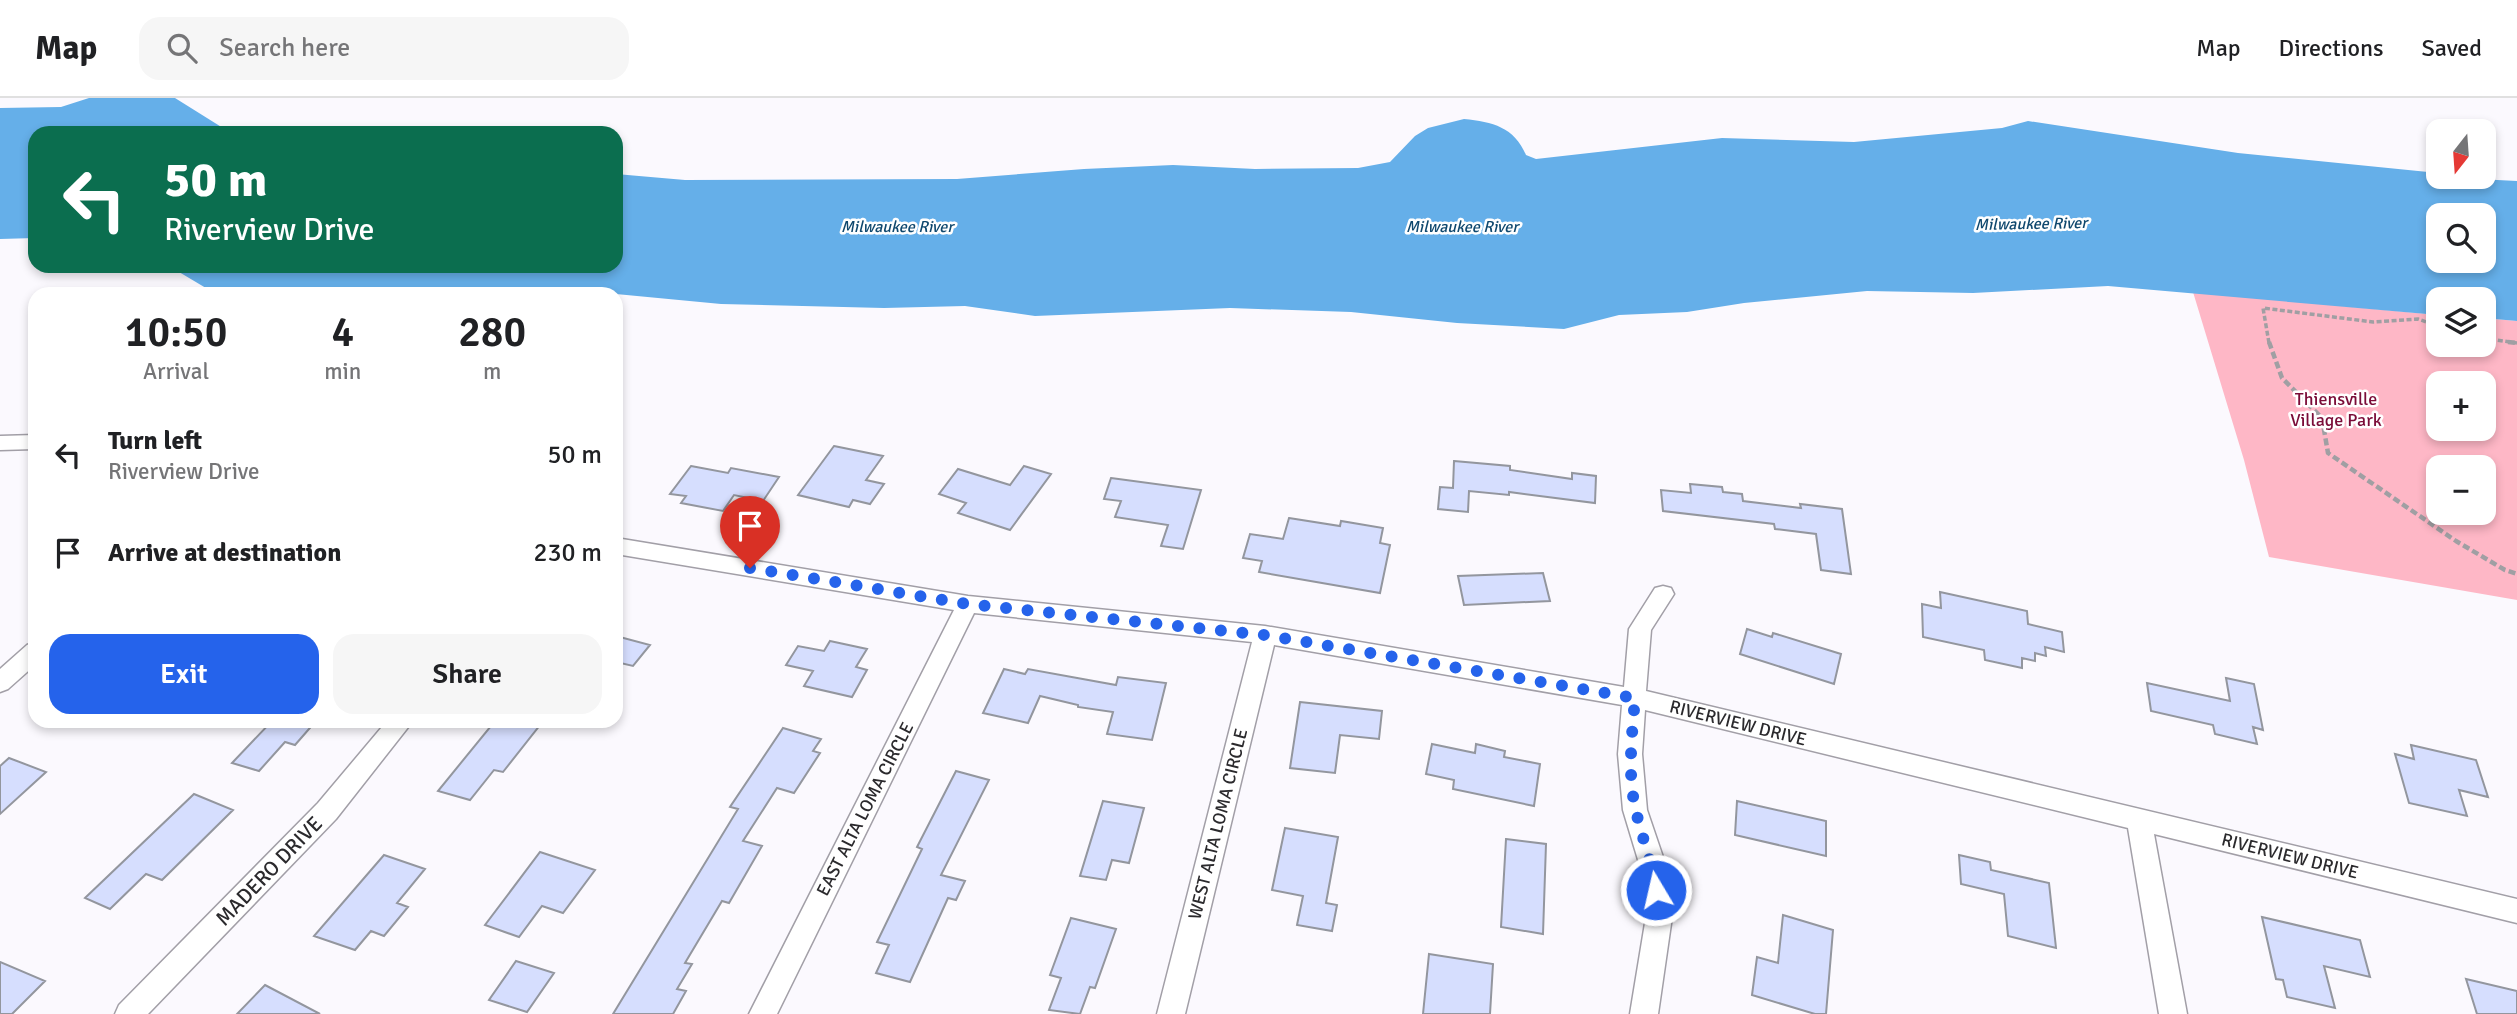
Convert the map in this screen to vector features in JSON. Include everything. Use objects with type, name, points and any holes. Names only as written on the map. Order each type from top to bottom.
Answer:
[{"type":"street","points":[[0,443],[28,442]]},
{"type":"street","name":"RIVERVIEW DRIVE","points":[[623,547],[968,604],[1265,635],[1635,698],[2517,911]]},
{"type":"street","points":[[1644,1014],[1659,917],[1652,863],[1635,810],[1630,754],[1640,629],[1663,594]]},
{"type":"street","name":"EAST ALTA LOMA CIRCLE","points":[[762,1014],[968,604]]},
{"type":"street","name":"WEST ALTA LOMA CIRCLE","points":[[1171,1014],[1265,635]]},
{"type":"street","points":[[0,683],[28,657]]},
{"type":"street","name":"MADERO DRIVE","points":[[129,1014],[327,811],[395,728]]},
{"type":"street","points":[[2139,819],[2172,1014]]},
{"type":"path","points":[[2426,322],[2418,319],[2373,322],[2263,308],[2269,346],[2282,375],[2287,385],[2321,413],[2328,435],[2329,453],[2478,556],[2510,575],[2517,574]]},
{"type":"path","points":[[2496,340],[2517,343]]},
{"type":"green space","name":"Thiensville Village Park","points":[[2193,292],[2426,314],[2426,357],[2496,357],[2496,319],[2517,321],[2517,600],[2269,557],[2244,460]]},
{"type":"water","points":[[89,98],[175,98],[220,126],[28,126],[28,238],[0,239],[0,108],[61,107]]},
{"type":"water","name":"Milwaukee River","points":[[1464,119],[1493,124],[1509,132],[1526,155],[1536,159],[1722,138],[1854,142],[2002,128],[2028,121],[2238,153],[2426,172],[2426,189],[2496,189],[2496,180],[2517,181],[2517,321],[2496,319],[2496,287],[2426,287],[2426,314],[2108,286],[1973,293],[1867,291],[1744,303],[1687,312],[1619,315],[1564,329],[1457,323],[1351,312],[1230,308],[1035,316],[965,306],[884,308],[721,304],[623,295],[623,287],[204,287],[181,273],[623,273],[623,175],[685,180],[957,179],[1173,165],[1255,169],[1358,168],[1390,162],[1415,136],[1428,128]]},
{"type":"building","points":[[834,446],[883,456],[866,480],[884,484],[870,504],[853,500],[849,507],[798,495]]},
{"type":"building","points":[[1454,461],[1510,466],[1510,470],[1572,479],[1572,473],[1596,476],[1595,503],[1509,492],[1509,495],[1469,491],[1468,512],[1438,509],[1440,487],[1453,488]]},
{"type":"building","points":[[691,466],[728,473],[731,468],[779,477],[763,501],[734,495],[723,511],[681,503],[686,496],[670,494]]},
{"type":"building","points":[[1024,466],[1051,474],[1010,530],[958,513],[966,503],[939,494],[958,469],[1010,485]]},
{"type":"building","points":[[1111,478],[1201,490],[1183,549],[1161,546],[1168,525],[1115,517],[1121,501],[1104,499]]},
{"type":"building","points":[[1690,484],[1722,487],[1723,492],[1742,494],[1743,501],[1801,508],[1800,504],[1842,509],[1851,574],[1821,570],[1816,534],[1775,529],[1774,524],[1663,511],[1661,490],[1691,493]]},
{"type":"building","points":[[1289,518],[1340,526],[1341,521],[1383,528],[1380,543],[1390,545],[1380,593],[1259,572],[1262,561],[1243,558],[1250,534],[1283,539]]},
{"type":"building","points":[[1543,573],[1550,601],[1464,605],[1458,576]]},
{"type":"building","points":[[1940,592],[2027,611],[2028,624],[2062,632],[2064,652],[2045,647],[2046,656],[2035,653],[2035,661],[2022,658],[2022,668],[1985,660],[1984,650],[1923,637],[1922,604],[1941,608]]},
{"type":"building","points":[[1747,629],[1772,637],[1773,633],[1841,654],[1834,684],[1740,654]]},
{"type":"building","points":[[623,638],[650,645],[633,666],[623,664]]},
{"type":"building","points":[[830,641],[867,649],[856,667],[867,670],[852,697],[804,686],[813,671],[786,665],[798,646],[824,651]]},
{"type":"building","points":[[1004,669],[1025,674],[1028,669],[1116,685],[1118,677],[1166,683],[1152,740],[1107,734],[1113,712],[1078,707],[1040,696],[1028,723],[983,713]]},
{"type":"building","points":[[2226,678],[2254,684],[2263,730],[2253,727],[2257,744],[2215,734],[2213,725],[2151,711],[2147,683],[2230,701]]},
{"type":"building","points":[[1300,702],[1382,711],[1379,739],[1340,735],[1335,773],[1290,768]]},
{"type":"building","points":[[265,728],[310,728],[295,745],[285,742],[259,771],[232,763]]},
{"type":"building","points":[[489,728],[538,728],[503,772],[494,770],[470,800],[438,791]]},
{"type":"building","points":[[783,728],[821,739],[813,751],[820,753],[794,793],[777,788],[743,841],[762,846],[729,903],[722,901],[685,963],[692,964],[677,989],[686,991],[673,1014],[613,1014],[738,809],[730,807]]},
{"type":"building","points":[[1432,744],[1475,753],[1476,744],[1505,751],[1504,757],[1540,764],[1534,806],[1453,789],[1454,780],[1426,774]]},
{"type":"building","points":[[2411,745],[2476,760],[2488,797],[2459,790],[2467,816],[2409,803],[2395,754],[2414,759]]},
{"type":"building","points":[[9,758],[46,772],[0,814],[0,766]]},
{"type":"building","points":[[956,771],[989,780],[941,875],[965,881],[956,900],[948,898],[910,982],[876,973],[889,945],[877,942],[922,849],[917,847]]},
{"type":"building","points":[[194,794],[233,810],[162,880],[146,874],[110,909],[85,898]]},
{"type":"building","points":[[1103,801],[1144,808],[1129,863],[1112,860],[1106,880],[1080,876]]},
{"type":"building","points":[[1737,801],[1826,821],[1826,856],[1735,835]]},
{"type":"building","points":[[1285,828],[1338,837],[1326,903],[1337,905],[1332,931],[1297,925],[1303,896],[1272,890]]},
{"type":"building","points":[[1506,839],[1546,844],[1543,934],[1501,927]]},
{"type":"building","points":[[540,852],[595,870],[563,913],[542,906],[519,937],[485,925]]},
{"type":"building","points":[[384,855],[425,869],[397,903],[408,907],[384,936],[371,931],[355,950],[314,936]]},
{"type":"building","points":[[1959,855],[1990,862],[1991,870],[2049,883],[2056,948],[2008,936],[2004,894],[1961,884]]},
{"type":"building","points":[[1783,915],[1833,930],[1826,1014],[1815,1014],[1752,995],[1757,957],[1778,963]]},
{"type":"building","points":[[2262,917],[2360,940],[2370,977],[2324,966],[2335,1008],[2287,997],[2283,980],[2276,979]]},
{"type":"building","points":[[1071,918],[1116,929],[1095,988],[1090,987],[1080,1014],[1049,1010],[1061,978],[1050,975]]},
{"type":"building","points":[[1429,954],[1493,964],[1490,1014],[1423,1014]]},
{"type":"building","points":[[516,961],[554,973],[527,1012],[489,1000]]},
{"type":"building","points":[[0,962],[45,981],[12,1014],[0,1014]]},
{"type":"building","points":[[2466,979],[2517,991],[2517,1014],[2477,1014]]},
{"type":"building","points":[[265,985],[320,1014],[237,1014]]},
{"type":"route","points":[[750,568],[968,604],[1265,635],[1635,698],[1630,754],[1635,810],[1652,863],[1656,890]]}]
